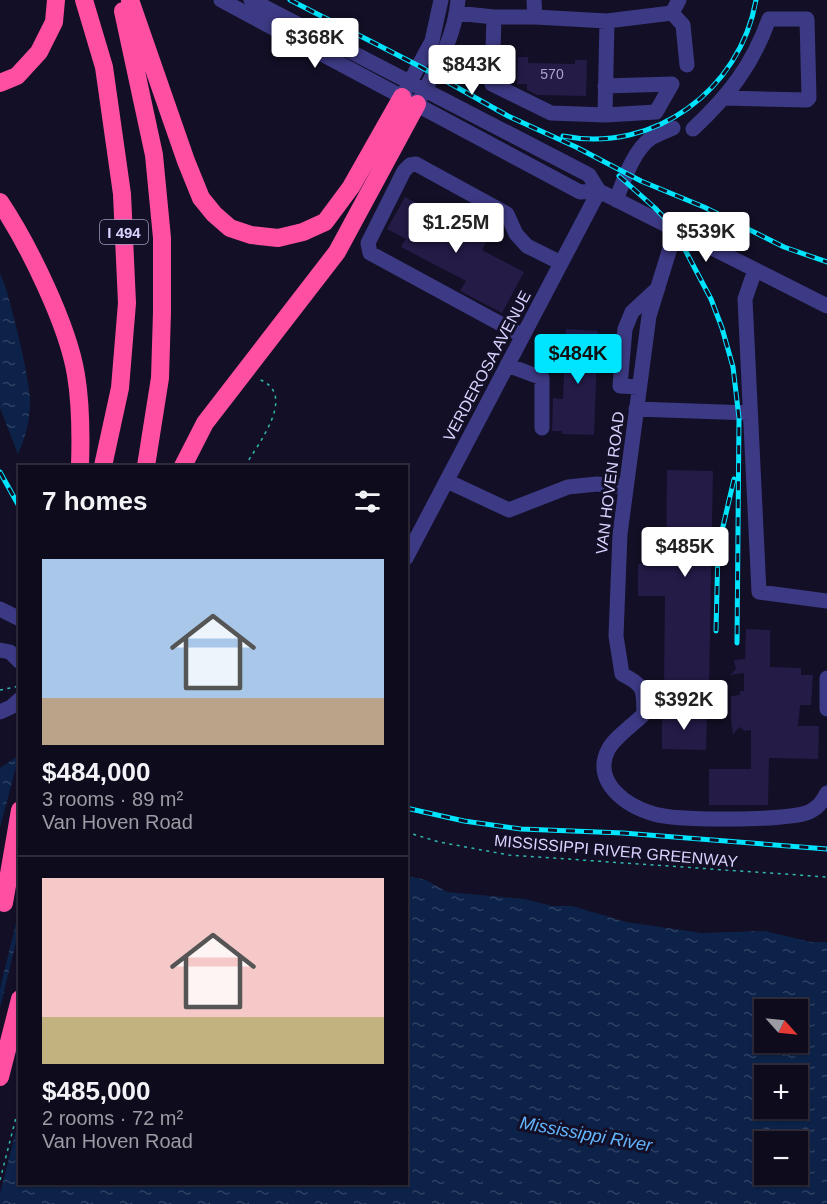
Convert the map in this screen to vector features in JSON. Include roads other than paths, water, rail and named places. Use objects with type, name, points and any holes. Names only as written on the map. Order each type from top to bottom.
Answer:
[{"type":"highway","points":[[0,83],[16,76],[39,52],[54,22],[56,0]]},
{"type":"highway","name":"I 494","points":[[84,0],[104,67],[122,194],[127,303],[120,388],[102,465]]},
{"type":"highway","points":[[126,3],[201,198],[230,228],[251,235],[278,238],[303,232],[325,222],[414,93]]},
{"type":"highway","name":"I 494","points":[[126,3],[154,155],[162,238],[160,378],[146,465]]},
{"type":"highway","points":[[184,465],[205,423],[337,252],[414,93]]},
{"type":"highway","points":[[0,202],[34,261],[62,326],[76,373],[81,431],[80,465]]},
{"type":"highway","points":[[2,911],[18,821]]},
{"type":"highway","points":[[2,911],[18,848]]},
{"type":"highway","points":[[0,1077],[18,1006]]},
{"type":"highway","points":[[0,1093],[8,1044]]},
{"type":"street","points":[[220,0],[414,93]]},
{"type":"street","points":[[251,0],[414,93],[580,192],[599,191],[827,306]]},
{"type":"street","points":[[414,93],[432,40],[441,0]]},
{"type":"street","points":[[534,0],[535,17]]},
{"type":"street","points":[[414,93],[446,48],[457,7],[494,17],[607,21],[675,7],[683,25],[687,65]]},
{"type":"street","points":[[494,17],[492,84],[551,113],[604,116],[656,112],[672,84],[605,86]]},
{"type":"street","points":[[693,129],[724,98],[759,46],[769,19],[807,19],[809,98],[807,100],[724,98]]},
{"type":"street","points":[[604,116],[607,21]]},
{"type":"street","points":[[616,200],[643,146],[651,138],[673,128]]},
{"type":"street","points":[[523,336],[370,253],[368,243],[404,171],[410,165],[416,164],[507,214],[516,234],[527,246],[561,263]]},
{"type":"street","name":"VERDEROSA AVENUE","points":[[408,554],[599,191]]},
{"type":"street","name":"VAN HOVEN ROAD","points":[[673,228],[671,245],[649,316],[620,534],[616,628],[622,674],[643,688],[644,714],[609,748],[603,766],[605,779],[621,797],[639,809],[678,817],[772,818],[808,812],[821,805],[827,793]]},
{"type":"street","points":[[755,270],[745,299],[759,592],[827,601]]},
{"type":"street","points":[[639,387],[620,386],[625,329],[632,312],[658,288]]},
{"type":"street","points":[[507,365],[542,378],[542,429]]},
{"type":"street","points":[[636,409],[750,413]]},
{"type":"street","points":[[447,481],[509,510],[568,487],[597,484],[626,487]]},
{"type":"street","points":[[0,609],[18,618]]},
{"type":"street","points":[[0,650],[10,652],[18,660]]},
{"type":"street","points":[[827,678],[827,709]]},
{"type":"street","points":[[0,712],[18,701]]},
{"type":"water","points":[[0,274],[13,315],[29,390],[28,421],[18,454],[0,408]]},
{"type":"water","name":"Mississippi River","points":[[18,756],[18,1185],[408,1185],[408,876],[426,880],[447,892],[525,899],[552,906],[572,906],[626,922],[702,933],[765,931],[811,942],[827,942],[827,1204],[0,1204],[0,768]]},
{"type":"railway","points":[[290,0],[419,66],[508,116],[576,147],[641,181],[704,207],[784,247],[827,262]]},
{"type":"railway","points":[[563,136],[597,139],[629,135],[660,125],[688,109],[712,87],[732,62],[747,32],[756,0]]},
{"type":"railway","points":[[619,176],[673,227],[711,299],[733,367],[739,418],[737,643]]},
{"type":"railway","points":[[0,472],[18,504]]},
{"type":"railway","points":[[716,631],[718,548],[734,479]]},
{"type":"railway","points":[[408,808],[464,821],[521,829],[623,833],[827,849]]}]
